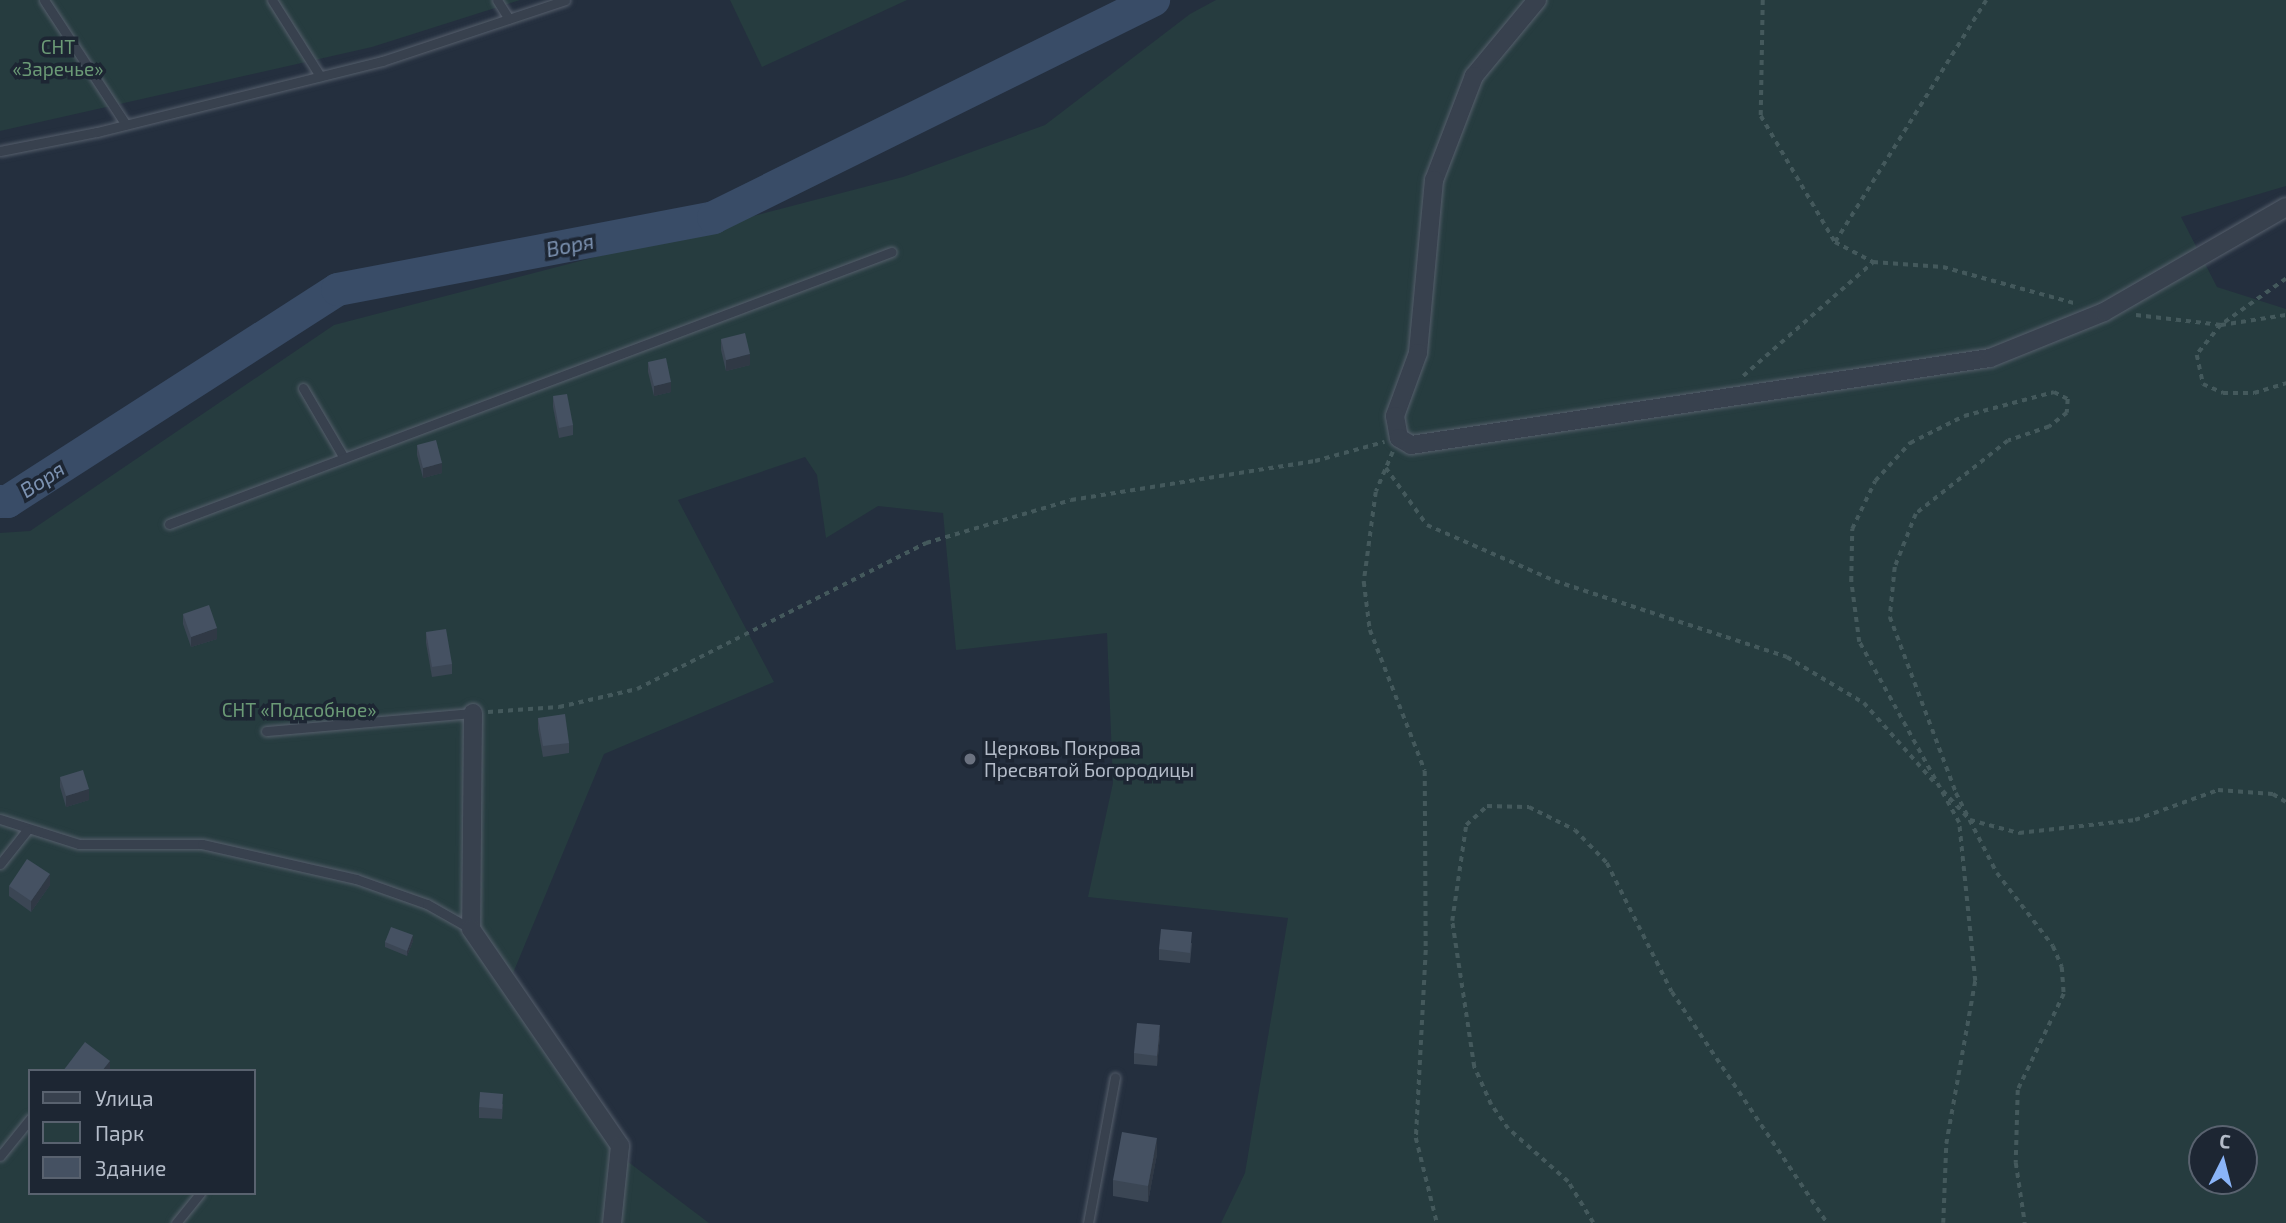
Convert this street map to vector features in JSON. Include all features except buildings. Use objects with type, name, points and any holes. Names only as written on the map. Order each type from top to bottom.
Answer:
[{"type":"street","points":[[1537,0],[1474,76],[1434,180],[1418,353],[1395,416],[1399,438],[1411,445],[1990,358],[2104,312],[2286,207]]},
{"type":"street","points":[[473,713],[471,929],[620,1146],[612,1223]]},
{"type":"lane","points":[[44,0],[126,125]]},
{"type":"lane","points":[[272,0],[320,76]]},
{"type":"lane","points":[[497,0],[509,19]]},
{"type":"lane","points":[[0,151],[126,125],[320,76],[565,0]]},
{"type":"lane","points":[[169,524],[891,252]]},
{"type":"lane","points":[[303,388],[344,457]]},
{"type":"lane","points":[[266,731],[473,713]]},
{"type":"lane","points":[[0,819],[79,845],[202,844],[356,879],[427,904],[471,929]]},
{"type":"lane","points":[[0,864],[27,830]]},
{"type":"lane","points":[[1088,1223],[1115,1077]]},
{"type":"lane","points":[[0,1156],[28,1121]]},
{"type":"lane","points":[[176,1223],[198,1195]]},
{"type":"path","points":[[1763,0],[1761,116],[1835,242],[1873,262],[1943,267],[2104,312],[2221,325],[2286,315]]},
{"type":"path","points":[[1835,242],[1986,0]]},
{"type":"path","points":[[1715,400],[1873,262]]},
{"type":"path","points":[[2286,279],[2221,325],[2197,355],[2203,384],[2223,393],[2255,393],[2286,383]]},
{"type":"path","points":[[1943,1223],[1946,1144],[1975,981],[1959,823],[1858,642],[1851,581],[1852,529],[1874,481],[1910,443],[1964,416],[2054,392],[2068,399],[2067,413],[2049,427],[2008,442],[1916,513],[1895,567],[1890,617],[1916,694],[1970,820],[1997,873],[2053,946],[2062,967],[2064,994],[2018,1090],[2016,1163],[2025,1223]]},
{"type":"path","points":[[1399,438],[1376,492],[1364,582],[1370,630],[1425,771],[1425,1003],[1416,1139],[1437,1223]]},
{"type":"path","points":[[473,713],[559,706],[638,689],[926,543],[966,531],[1071,500],[1315,461],[1399,438]]},
{"type":"path","points":[[1386,468],[1427,524],[1555,581],[1787,657],[1864,703],[1970,820],[2018,833],[2135,820],[2218,790],[2273,794],[2286,802]]},
{"type":"path","points":[[1593,1223],[1568,1182],[1508,1129],[1490,1105],[1474,1067],[1452,921],[1466,825],[1487,806],[1529,807],[1575,830],[1607,863],[1672,992],[1827,1223]]},
{"type":"green space","name":"СНТ «Заречье»","points":[[0,0],[520,0],[372,47],[0,131]]},
{"type":"green space","points":[[730,0],[907,0],[762,67]]},
{"type":"green space","name":"СНТ «Подсобное»","points":[[1216,0],[2286,0],[2286,186],[2181,217],[2217,287],[2286,309],[2286,1223],[1221,1223],[1245,1173],[1288,918],[1088,897],[1113,783],[1107,633],[956,650],[943,513],[878,506],[826,538],[817,475],[805,457],[678,500],[774,682],[604,754],[511,978],[611,1149],[709,1223],[0,1223],[0,533],[30,531],[334,325],[903,177],[1045,125],[1190,14]]},
{"type":"waterway","name":"Воря","points":[[0,501],[7,501],[337,289],[713,217],[1153,0]]},
{"type":"place","name":"Церковь Покрова Пресвятой Богородицы","points":[[970,759]]}]
